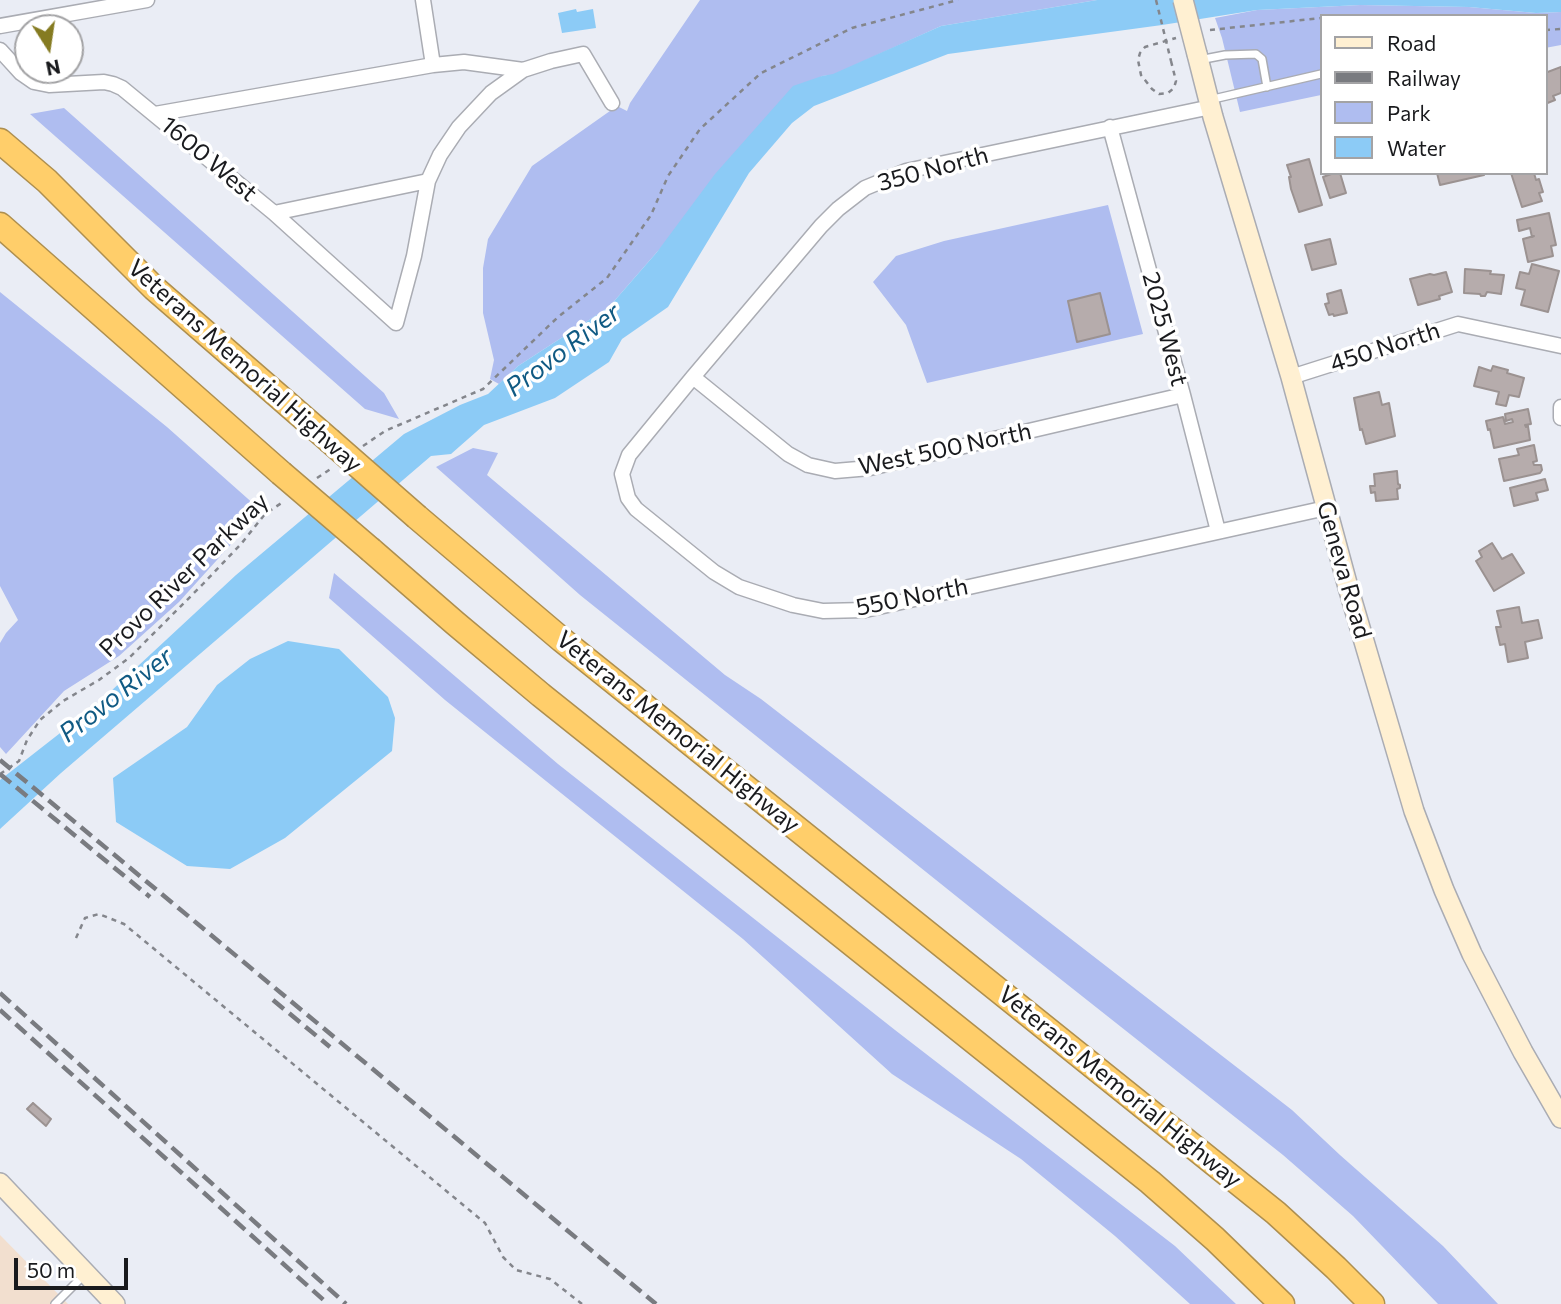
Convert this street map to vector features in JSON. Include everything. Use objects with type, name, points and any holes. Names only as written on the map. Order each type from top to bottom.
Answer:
[{"type":"highway","name":"Veterans Memorial Highway","points":[[0,141],[47,181],[154,288],[562,640],[1276,1213],[1372,1304]]},
{"type":"highway","points":[[0,225],[455,623],[541,695],[1150,1182],[1215,1239],[1282,1304]]},
{"type":"main road","name":"Geneva Road","points":[[1183,0],[1210,104],[1292,377],[1326,508],[1414,811],[1472,954],[1561,1118]]},
{"type":"main road","points":[[0,1183],[115,1304]]},
{"type":"street","points":[[0,26],[147,0]]},
{"type":"street","points":[[424,0],[433,65]]},
{"type":"street","name":"1600 West","points":[[0,50],[21,73],[34,82],[49,85],[104,82],[122,88],[274,213],[396,323],[414,256],[428,181]]},
{"type":"street","points":[[274,213],[428,181],[440,155],[459,127],[491,93],[523,70],[583,54],[612,103]]},
{"type":"street","points":[[155,114],[433,65],[464,62],[523,70]]},
{"type":"street","name":"350 North","points":[[693,377],[821,226],[865,188],[906,171],[1210,104]]},
{"type":"street","name":"2025 West","points":[[1110,127],[1218,531]]},
{"type":"street","name":"450 North","points":[[1292,377],[1458,324],[1561,345]]},
{"type":"street","name":"West 500 North","points":[[693,377],[788,454],[808,465],[835,471],[870,468],[1183,395]]},
{"type":"street","name":"550 North","points":[[693,377],[629,455],[622,474],[628,498],[636,509],[714,572],[738,587],[793,605],[823,611],[865,610],[1326,508]]},
{"type":"street","points":[[1561,407],[1561,418]]},
{"type":"lane","points":[[1197,57],[1256,54],[1262,59],[1267,87]]},
{"type":"lane","points":[[1210,104],[1320,74]]},
{"type":"lane","points":[[55,1304],[85,1273]]},
{"type":"path","points":[[363,446],[385,431],[483,389],[558,317],[607,278],[651,215],[668,176],[700,130],[761,73],[852,28],[958,0]]},
{"type":"path","points":[[1156,0],[1171,61]]},
{"type":"path","points":[[309,484],[331,469]]},
{"type":"path","name":"Provo River Parkway","points":[[0,775],[19,761],[27,740],[40,720],[63,701],[129,658],[210,577],[265,514],[287,499]]},
{"type":"path","points":[[76,938],[85,918],[99,914],[124,924],[485,1223],[503,1257],[516,1269],[550,1279],[583,1304]]},
{"type":"shaded area","points":[[0,1235],[68,1304],[0,1304]]},
{"type":"green space","points":[[700,0],[1097,0],[941,26],[833,75],[822,76],[609,307],[518,366],[499,384],[490,379],[494,360],[483,313],[483,268],[488,239],[532,166],[617,106],[627,111]]},
{"type":"green space","points":[[1360,5],[1561,12],[1561,45],[1547,48],[1547,14],[1320,14],[1320,95],[1240,112],[1215,18],[1257,10]]},
{"type":"green space","points":[[64,108],[384,393],[399,419],[365,409],[30,114]]},
{"type":"green space","points":[[1108,205],[1143,334],[927,383],[906,325],[873,282],[896,256],[944,241]]},
{"type":"green space","points":[[0,292],[167,427],[256,506],[235,540],[179,602],[119,656],[64,691],[6,754],[0,747],[0,643],[18,620],[0,586]]},
{"type":"green space","points":[[473,448],[498,453],[487,475],[725,675],[761,699],[1292,1110],[1443,1246],[1498,1304],[1438,1304],[1353,1216],[1283,1155],[580,595],[436,467]]},
{"type":"green space","points":[[334,573],[558,764],[895,1030],[1175,1246],[1236,1304],[1190,1304],[1115,1236],[1021,1159],[892,1074],[743,939],[445,700],[329,598]]},
{"type":"water","name":"Provo River","points":[[1097,0],[1561,0],[1561,12],[1360,5],[1257,10],[948,54],[814,106],[792,123],[749,173],[668,307],[622,339],[609,362],[555,398],[484,425],[451,454],[431,456],[61,773],[0,829],[0,780],[96,705],[236,575],[404,434],[460,405],[488,394],[518,366],[609,307],[657,252],[715,174],[793,86],[833,74],[941,26]]},
{"type":"water","points":[[576,9],[577,12],[593,9],[596,28],[562,33],[558,13]]},
{"type":"water","points":[[288,641],[339,649],[388,697],[395,718],[392,751],[285,838],[230,869],[187,866],[116,822],[113,778],[187,727],[217,685],[250,659]]},
{"type":"building","points":[[1561,67],[1561,93],[1553,96],[1555,100],[1547,103],[1547,72]]},
{"type":"building","points":[[1309,159],[1322,205],[1299,212],[1287,165]]},
{"type":"building","points":[[1341,175],[1346,193],[1330,198],[1323,177]]},
{"type":"building","points":[[1438,175],[1484,175],[1440,185]]},
{"type":"building","points":[[1512,175],[1535,175],[1536,180],[1539,179],[1543,192],[1539,193],[1542,201],[1522,207]]},
{"type":"building","points":[[1549,213],[1556,245],[1551,246],[1553,256],[1528,262],[1523,239],[1532,237],[1530,228],[1519,231],[1517,220]]},
{"type":"building","points":[[1330,239],[1336,264],[1312,270],[1305,245]]},
{"type":"building","points":[[1532,264],[1559,271],[1548,312],[1521,305],[1525,290],[1516,288],[1520,272],[1529,274]]},
{"type":"building","points":[[1465,269],[1504,275],[1501,294],[1487,292],[1485,296],[1481,296],[1464,293]]},
{"type":"building","points":[[1446,272],[1452,292],[1439,296],[1440,299],[1418,305],[1410,279]]},
{"type":"building","points":[[1341,290],[1347,313],[1329,315],[1325,304],[1329,303],[1327,294]]},
{"type":"building","points":[[1100,293],[1110,334],[1077,342],[1068,301]]},
{"type":"building","points":[[1493,366],[1524,378],[1519,397],[1509,395],[1506,406],[1496,404],[1499,392],[1474,386],[1479,367],[1491,371]]},
{"type":"building","points":[[1379,392],[1382,405],[1389,403],[1395,436],[1366,444],[1362,429],[1360,430],[1354,398]]},
{"type":"building","points":[[1528,409],[1531,424],[1525,425],[1528,426],[1530,440],[1494,448],[1486,421],[1503,417],[1505,424],[1513,422],[1512,419],[1506,421],[1505,414]]},
{"type":"building","points":[[1534,445],[1537,461],[1533,462],[1534,465],[1541,465],[1540,473],[1504,481],[1499,459],[1519,455],[1517,449]]},
{"type":"building","points":[[1397,471],[1400,485],[1397,489],[1398,499],[1376,501],[1375,492],[1371,493],[1370,486],[1375,486],[1374,474]]},
{"type":"building","points":[[1545,479],[1548,490],[1536,493],[1538,500],[1514,506],[1510,488]]},
{"type":"building","points":[[1492,543],[1502,559],[1512,554],[1524,573],[1494,591],[1476,561],[1482,557],[1479,551]]},
{"type":"building","points":[[1519,607],[1522,623],[1538,620],[1542,638],[1525,642],[1528,658],[1508,662],[1505,644],[1500,645],[1496,627],[1501,627],[1497,611]]},
{"type":"building","points":[[33,1103],[51,1119],[46,1126],[27,1109]]},
{"type":"railway","points":[[0,760],[656,1304]]},
{"type":"railway","points":[[0,774],[150,897]]},
{"type":"railway","points":[[0,993],[346,1304]]},
{"type":"railway","points":[[273,1000],[330,1047]]},
{"type":"railway","points":[[0,1010],[328,1304]]}]
